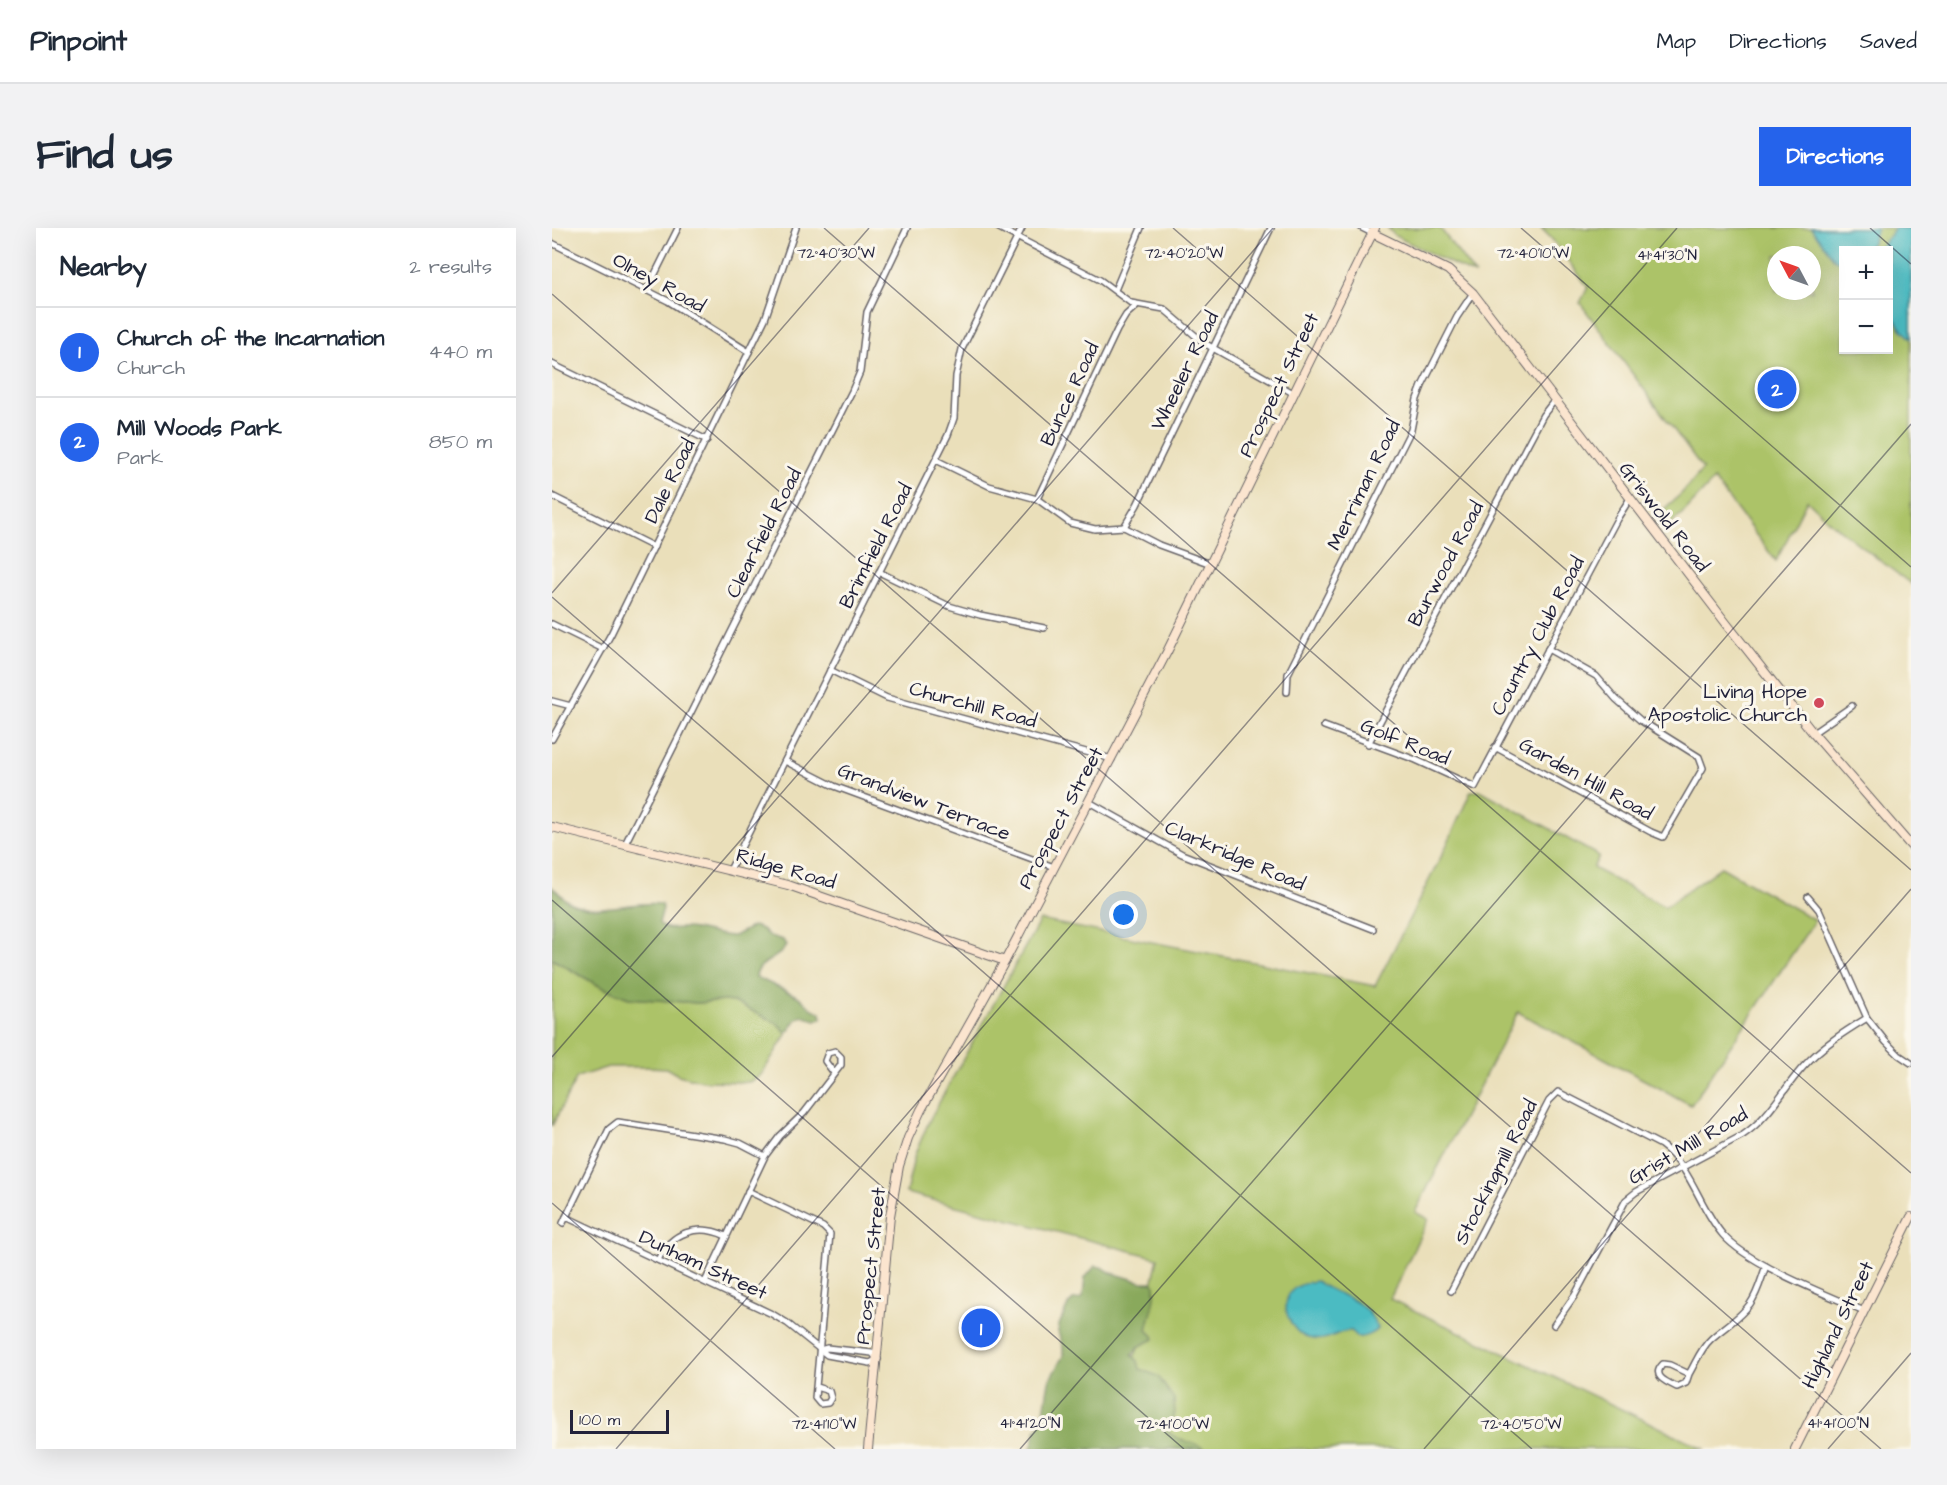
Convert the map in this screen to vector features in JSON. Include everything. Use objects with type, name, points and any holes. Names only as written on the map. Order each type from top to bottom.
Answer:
[{"type":"street","points":[[647,290],[678,228]]},
{"type":"street","name":"Dale Road","points":[[552,739],[603,649],[707,440],[774,297],[796,228]]},
{"type":"street","name":"Clearfield Road","points":[[625,844],[852,391],[860,372],[863,327],[867,312],[907,228]]},
{"type":"street","points":[[999,228],[1090,274],[1136,306],[1164,309],[1190,332],[1212,347],[1293,393]]},
{"type":"street","name":"Brimfield Road","points":[[730,870],[948,435],[954,418],[956,376],[962,349],[1022,228]]},
{"type":"street","points":[[1115,290],[1141,228]]},
{"type":"street","name":"Wheeler Road","points":[[1124,527],[1137,505],[1271,228]]},
{"type":"street","points":[[1362,228],[1373,231]]},
{"type":"street","name":"Griswold Road","points":[[1373,231],[1448,270],[1473,293],[1629,500],[1813,733],[1911,846]]},
{"type":"street","name":"Prospect Street","points":[[868,1449],[890,1216],[905,1146],[921,1110],[1005,961],[1112,759],[1373,231]]},
{"type":"street","name":"Olney Road","points":[[552,243],[647,290],[749,352]]},
{"type":"street","name":"Merriman Road","points":[[1287,692],[1288,674],[1411,430],[1422,386],[1457,317],[1473,293]]},
{"type":"street","name":"Bunce Road","points":[[1037,500],[1117,330],[1126,315],[1136,306]]},
{"type":"street","points":[[552,364],[707,440]]},
{"type":"street","name":"Burwood Road","points":[[1368,744],[1543,415],[1554,400]]},
{"type":"street","points":[[936,460],[988,486],[1037,500],[1063,520],[1077,526],[1095,529],[1124,527],[1159,545],[1210,564]]},
{"type":"street","points":[[552,496],[654,546]]},
{"type":"street","name":"Country Club Road","points":[[1475,787],[1629,500]]},
{"type":"street","points":[[879,572],[950,606],[980,615],[1044,628]]},
{"type":"street","points":[[552,624],[603,649]]},
{"type":"street","name":"Garden Hill Road","points":[[1495,747],[1663,837],[1703,768],[1699,756],[1640,720],[1596,676],[1548,649]]},
{"type":"street","name":"Churchill Road","points":[[830,670],[887,698],[1112,759]]},
{"type":"street","points":[[552,701],[571,706]]},
{"type":"street","points":[[1813,733],[1852,706]]},
{"type":"street","name":"Golf Road","points":[[1324,726],[1416,760],[1475,787]]},
{"type":"street","name":"Grandview Terrace","points":[[785,761],[834,786],[1054,867]]},
{"type":"street","name":"Clarkridge Road","points":[[1089,802],[1182,854],[1373,929]]},
{"type":"street","name":"Ridge Road","points":[[552,827],[818,894],[1005,961]]},
{"type":"street","points":[[1808,897],[1819,910],[1867,1018],[1886,1042],[1911,1063]]},
{"type":"street","name":"Grist Mill Road","points":[[1554,1325],[1575,1295],[1618,1211],[1626,1200],[1636,1192],[1758,1125],[1775,1106],[1788,1084],[1804,1065],[1822,1048],[1867,1018]]},
{"type":"street","points":[[705,1282],[765,1156],[780,1136],[804,1113],[834,1073]]},
{"type":"street","name":"Stockingmill Road","points":[[1451,1291],[1549,1101],[1558,1092],[1661,1145],[1672,1154],[1683,1167],[1724,1235],[1741,1250],[1766,1266],[1864,1311]]},
{"type":"street","points":[[563,1223],[609,1129],[618,1122],[725,1139],[740,1143],[765,1156]]},
{"type":"street","points":[[748,1191],[829,1231],[816,1387]]},
{"type":"street","name":"Dunham Street","points":[[566,1217],[780,1318],[827,1355],[870,1363],[878,1359]]},
{"type":"street","name":"Highland Street","points":[[1796,1449],[1911,1217]]},
{"type":"street","points":[[658,1260],[669,1242],[686,1232],[706,1229],[726,1236]]},
{"type":"street","points":[[1689,1374],[1663,1364],[1658,1375],[1661,1380],[1677,1387],[1686,1383],[1701,1352],[1711,1339],[1741,1315],[1750,1304],[1758,1290],[1766,1266]]},
{"type":"street","points":[[820,1350],[827,1348],[872,1353],[878,1359]]},
{"type":"green space","points":[[1388,228],[1440,228],[1475,275],[1395,236]]},
{"type":"green space","points":[[1541,228],[1911,228],[1911,584],[1831,523],[1807,500],[1776,561],[1714,480],[1666,528],[1656,516],[1681,494],[1703,469],[1580,303],[1588,287]]},
{"type":"green space","points":[[1471,791],[1482,791],[1599,856],[1593,868],[1665,907],[1721,867],[1815,920],[1691,1105],[1518,1012],[1415,1212],[1428,1219],[1390,1299],[1705,1449],[1089,1449],[1137,1351],[1158,1258],[906,1193],[915,1154],[930,1119],[1040,920],[1375,986],[1445,849]]},
{"type":"green space","points":[[552,887],[566,900],[589,908],[661,904],[663,908],[659,923],[668,928],[693,929],[734,936],[753,926],[762,929],[769,936],[783,940],[786,945],[779,954],[761,967],[756,977],[799,997],[811,1008],[821,1013],[822,1019],[815,1020],[802,1016],[787,1033],[777,1023],[734,1002],[698,1003],[629,998],[603,988],[552,959]]},
{"type":"green space","points":[[552,959],[603,988],[629,998],[698,1003],[734,1002],[777,1023],[787,1033],[763,1072],[749,1082],[703,1081],[678,1075],[666,1068],[646,1067],[608,1067],[577,1077],[552,1126]]},
{"type":"green space","points":[[1095,1266],[1142,1282],[1152,1282],[1155,1285],[1154,1302],[1147,1330],[1154,1339],[1138,1347],[1132,1355],[1138,1361],[1140,1369],[1158,1376],[1174,1399],[1175,1413],[1168,1428],[1169,1433],[1205,1449],[1031,1449],[1035,1433],[1043,1418],[1049,1381],[1063,1356],[1058,1332],[1059,1325],[1068,1305],[1083,1296],[1085,1278]]},
{"type":"water","points":[[1811,228],[1877,228],[1869,246],[1839,246],[1839,262],[1835,260]]},
{"type":"water","points":[[1895,228],[1911,228],[1911,338],[1901,329],[1893,316],[1893,246],[1881,246]]},
{"type":"water","points":[[1316,1281],[1358,1303],[1372,1317],[1378,1328],[1371,1334],[1359,1337],[1356,1337],[1352,1331],[1322,1339],[1302,1335],[1291,1323],[1286,1301],[1296,1287]]},
{"type":"place","name":"Mill Woods Park","points":[[1777,389]]},
{"type":"place","name":"Living Hope Apostolic Church","points":[[1819,703]]},
{"type":"place","name":"Church of the Incarnation","points":[[981,1328]]}]
